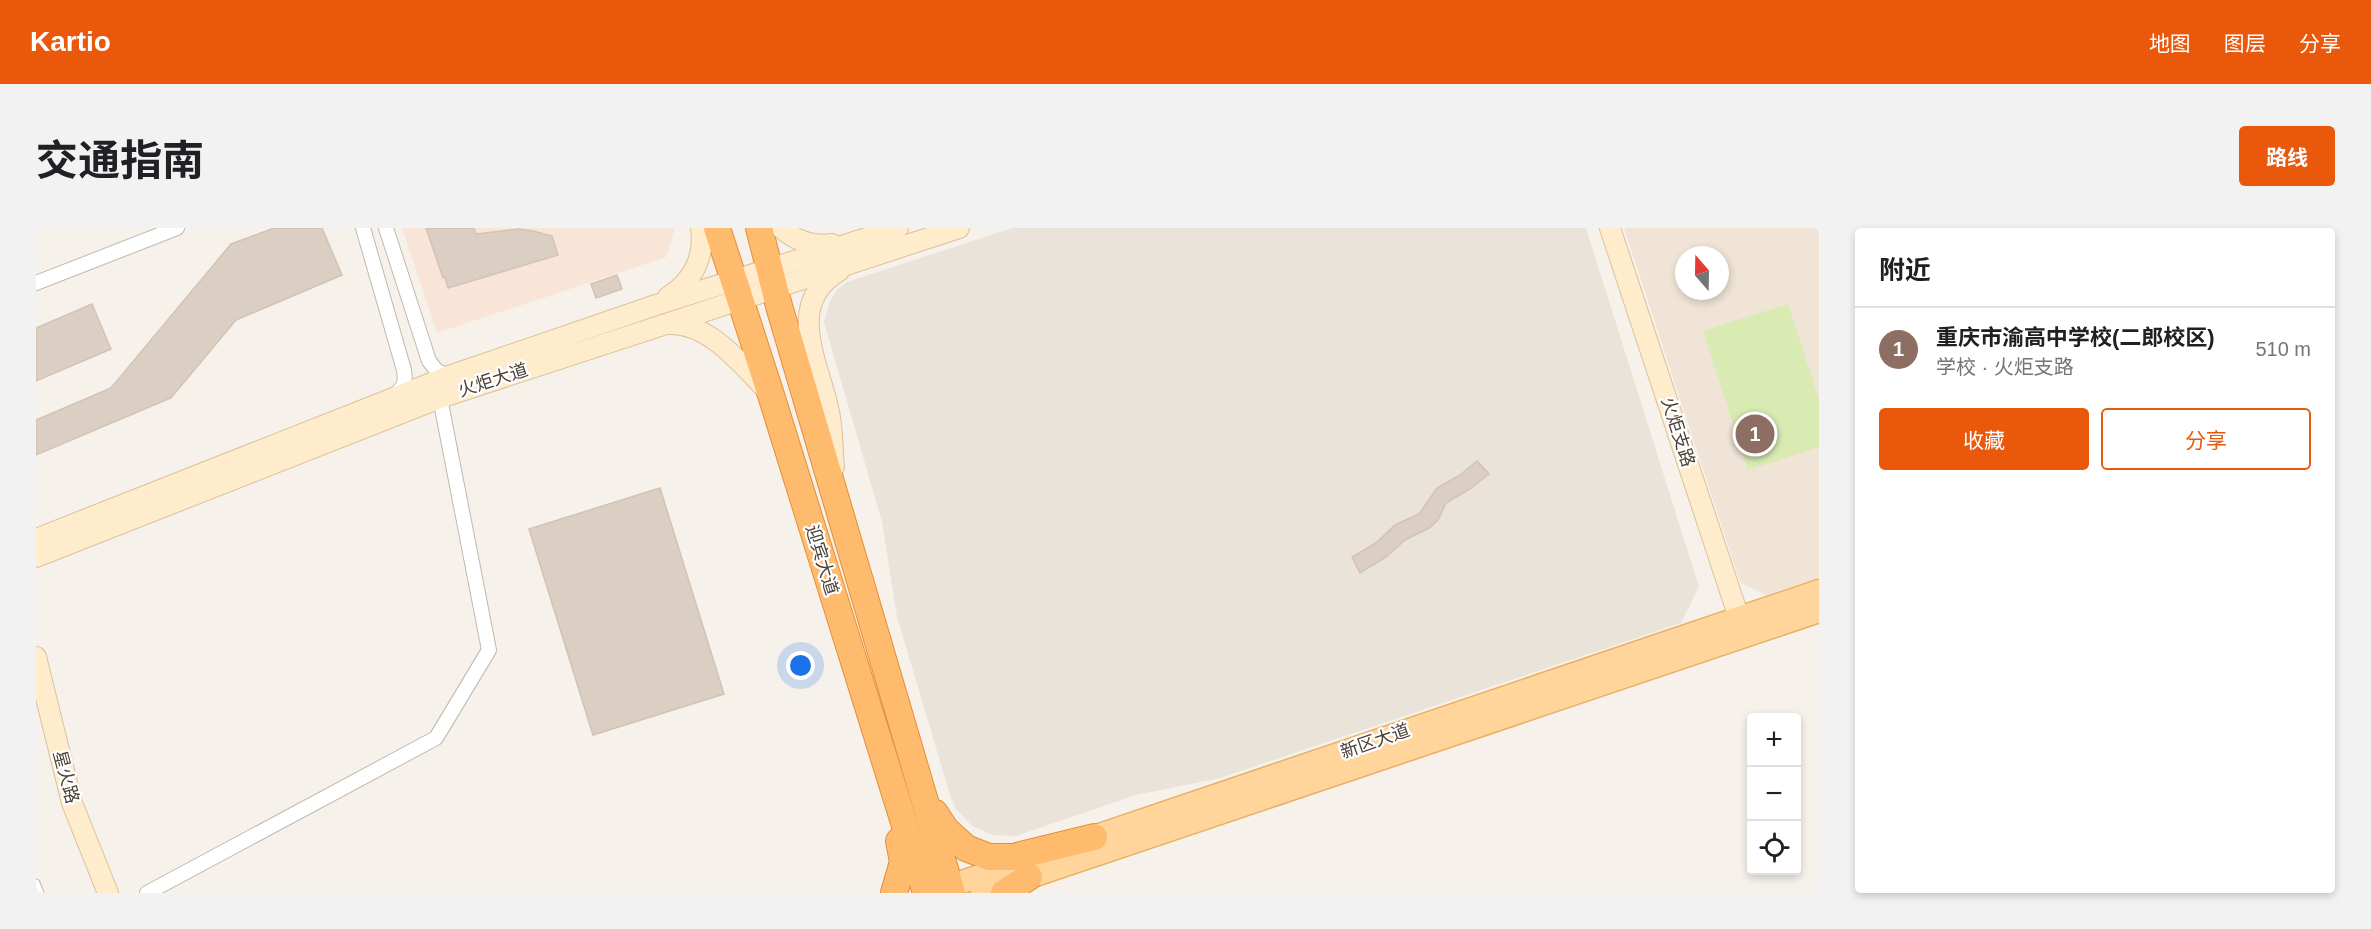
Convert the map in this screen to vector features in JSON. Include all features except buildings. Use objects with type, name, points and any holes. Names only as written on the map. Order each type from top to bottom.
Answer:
[{"type":"highway","name":"迎宾大道","points":[[717,228],[926,893]]},
{"type":"highway","name":"迎宾大道","points":[[759,228],[926,800],[945,891]]},
{"type":"highway","points":[[771,395],[782,387],[788,388],[792,393],[835,494]]},
{"type":"highway","points":[[890,779],[890,811],[903,862],[894,893]]},
{"type":"highway","points":[[926,800],[946,830],[966,848],[989,857],[1013,857],[1094,837]]},
{"type":"highway","points":[[1005,893],[1029,877]]},
{"type":"main road","points":[[656,304],[680,289],[694,272],[702,244],[701,228]]},
{"type":"main road","points":[[781,228],[810,244],[824,245],[864,239]]},
{"type":"main road","name":"火炬大道","points":[[36,557],[440,398],[660,325],[736,290],[772,278],[864,239],[898,228]]},
{"type":"main road","name":"火炬大道","points":[[772,278],[860,260],[959,228]]},
{"type":"main road","name":"火炬支路","points":[[1610,228],[1742,626]]},
{"type":"main road","points":[[835,494],[829,411],[810,344],[808,323],[813,302],[823,284],[836,272],[860,260]]},
{"type":"main road","name":"火炬大道","points":[[36,539],[449,376],[656,304],[736,290]]},
{"type":"main road","points":[[660,325],[684,325],[708,336],[771,395]]},
{"type":"main road","name":"新区大道","points":[[982,893],[1742,626],[1819,591]]},
{"type":"main road","name":"新区大道","points":[[945,891],[1094,837],[1742,626],[1819,611]]},
{"type":"main road","name":"星火路","points":[[36,657],[72,803],[108,893]]},
{"type":"street","points":[[36,283],[177,228]]},
{"type":"street","points":[[363,228],[405,376],[403,388],[389,399]]},
{"type":"street","points":[[386,228],[429,361],[436,371],[449,376]]},
{"type":"street","points":[[147,893],[436,738],[489,650],[440,398]]},
{"type":"lane","points":[[36,884],[40,893]]},
{"type":"shaded area","points":[[402,228],[675,228],[666,257],[437,333]]},
{"type":"shaded area","points":[[1012,228],[1586,228],[1699,587],[1681,623],[1220,778],[1136,795],[1016,836],[993,835],[972,826],[956,809],[951,798],[897,617],[882,522],[824,322],[830,301],[837,290],[847,282]]},
{"type":"shaded area","points":[[1624,228],[1819,228],[1819,578],[1766,595],[1740,582]]},
{"type":"green space","points":[[1788,304],[1819,400],[1819,447],[1748,470],[1703,331]]},
{"type":"place","name":"重庆市渝高中学校(二郎校区)","points":[[1755,434]]}]
